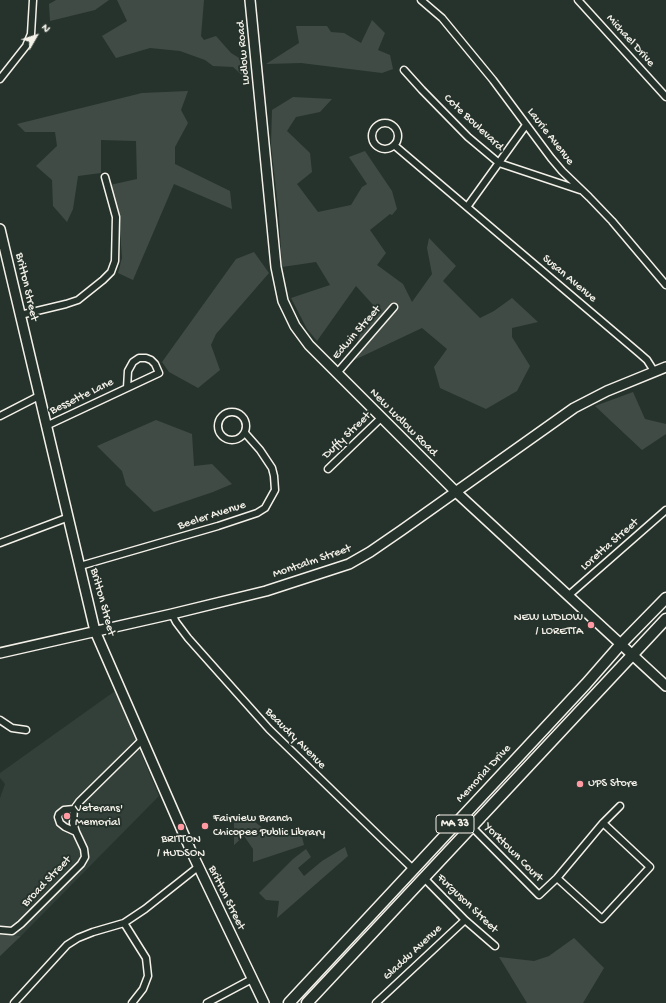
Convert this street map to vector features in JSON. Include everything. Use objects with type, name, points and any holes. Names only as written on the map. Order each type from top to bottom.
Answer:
[{"type":"main road","name":"Memorial Drive","points":[[289,1003],[586,684],[621,644],[666,598]]},
{"type":"main road","name":"MA 33","points":[[307,1003],[666,619]]},
{"type":"street","points":[[0,78],[26,46],[31,34],[33,0]]},
{"type":"street","name":"Ludlow Road","points":[[250,0],[260,103]]},
{"type":"street","name":"Laurie Avenue","points":[[421,0],[442,18],[493,80],[562,171],[612,221],[666,285]]},
{"type":"street","name":"Michael Drive","points":[[578,0],[666,97]]},
{"type":"street","name":"Cote Boulevard","points":[[404,70],[468,137],[499,163],[583,191]]},
{"type":"street","name":"New Ludlow Road","points":[[260,103],[274,254],[280,290],[289,314],[301,335],[381,418],[456,492],[666,686]]},
{"type":"street","points":[[384,124],[393,126],[397,134],[394,145],[386,149],[376,146],[372,137],[376,128],[384,124]]},
{"type":"street","points":[[467,207],[526,125]]},
{"type":"street","name":"Susan Avenue","points":[[394,145],[643,356],[654,371]]},
{"type":"street","points":[[20,315],[78,300],[111,272],[115,261],[116,217],[105,177]]},
{"type":"street","name":"Britton Street","points":[[0,229],[95,631],[198,867],[264,1003]]},
{"type":"street","name":"Edwin Street","points":[[337,373],[394,307]]},
{"type":"street","name":"Bessette Lane","points":[[46,426],[159,373],[155,364],[151,360],[139,358],[132,362],[128,371],[127,388]]},
{"type":"street","name":"Montcalm Street","points":[[0,653],[266,591],[349,564],[370,552],[556,420],[589,400],[666,367]]},
{"type":"street","points":[[0,416],[39,396]]},
{"type":"street","name":"Beeler Avenue","points":[[80,566],[218,526],[257,513],[265,508],[275,490],[272,468],[260,450],[245,433],[245,420],[238,413],[230,412],[222,416],[219,420],[219,430],[228,440],[238,439],[245,433]]},
{"type":"street","name":"Duffy Street","points":[[328,470],[381,418]]},
{"type":"street","name":"Loretta Street","points":[[569,595],[666,510]]},
{"type":"street","points":[[0,543],[69,517]]},
{"type":"street","name":"Beaudry Avenue","points":[[172,614],[188,638],[269,729],[413,869]]},
{"type":"street","points":[[0,720],[12,728],[26,730]]},
{"type":"street","points":[[76,832],[60,823],[58,817],[59,814],[64,810],[74,809],[78,802],[142,740]]},
{"type":"street","points":[[604,823],[620,806]]},
{"type":"street","name":"Broad Street","points":[[0,930],[12,931],[21,924],[81,864],[85,857],[84,849],[73,823],[74,809]]},
{"type":"street","name":"Yorktown Court","points":[[472,827],[539,895],[557,878],[604,823],[650,867],[602,919],[557,878]]},
{"type":"street","points":[[14,1003],[67,945],[92,932],[124,923],[145,909],[198,867]]},
{"type":"street","name":"Furguson Street","points":[[424,878],[465,920],[495,946]]},
{"type":"street","name":"Gladdu Avenue","points":[[376,1003],[465,920]]},
{"type":"street","points":[[124,923],[146,958],[148,976],[143,989],[132,1003]]},
{"type":"street","points":[[206,1003],[252,979]]},
{"type":"shaded area","points":[[56,0],[109,0],[95,10],[50,21],[49,4]]},
{"type":"shaded area","points":[[117,0],[204,0],[201,36],[204,40],[216,36],[231,53],[249,64],[250,75],[243,76],[233,67],[213,66],[205,60],[180,51],[150,48],[116,58],[102,36],[127,21]]},
{"type":"shaded area","points":[[372,20],[385,33],[378,50],[390,55],[393,69],[382,73],[301,63],[266,64],[299,43],[296,26],[327,26],[331,32],[344,33],[361,43]]},
{"type":"shaded area","points":[[188,91],[181,110],[188,123],[175,147],[175,164],[230,191],[232,209],[174,184],[133,280],[118,273],[122,258],[119,216],[110,185],[137,179],[136,141],[101,140],[101,173],[78,176],[73,209],[67,222],[53,206],[52,180],[36,166],[57,146],[55,132],[25,132],[17,124],[142,93]]},
{"type":"shaded area","points":[[293,97],[332,99],[320,112],[296,117],[287,131],[310,153],[312,172],[297,184],[318,212],[351,205],[362,187],[367,184],[349,157],[365,151],[392,191],[397,209],[392,215],[390,214],[370,230],[386,253],[377,265],[403,284],[412,302],[432,274],[427,248],[429,238],[456,266],[443,281],[480,318],[494,311],[512,298],[538,322],[512,328],[512,337],[530,366],[517,391],[486,409],[440,388],[434,367],[447,349],[422,328],[350,362],[366,318],[375,307],[356,286],[317,341],[307,329],[291,298],[330,285],[316,262],[282,267],[279,216],[271,144],[272,110]]},
{"type":"shaded area","points":[[254,252],[269,273],[216,334],[211,345],[220,370],[198,388],[169,372],[162,362],[236,259]]},
{"type":"shaded area","points":[[633,392],[645,419],[666,424],[666,434],[642,450],[595,406]]},
{"type":"shaded area","points":[[156,420],[192,434],[194,466],[212,464],[232,484],[154,512],[126,485],[122,471],[97,446]]},
{"type":"shaded area","points":[[115,691],[159,796],[21,936],[0,934],[0,798],[5,784],[0,778],[0,773]]},
{"type":"shaded area","points":[[255,822],[272,835],[284,831],[302,837],[304,845],[253,862],[253,849],[244,836],[234,845],[234,823]]},
{"type":"shaded area","points":[[345,847],[348,856],[277,918],[279,901],[266,900],[259,893],[293,859],[306,849],[311,857],[298,868],[304,876],[322,861]]},
{"type":"shaded area","points":[[0,934],[21,936],[0,956]]},
{"type":"shaded area","points":[[574,938],[604,968],[583,1003],[527,1003],[499,957],[534,961],[549,956]]},
{"type":"place","name":"NEW LUDLOW / LORETTA","points":[[591,625]]},
{"type":"place","name":"UPS Store","points":[[580,784]]},
{"type":"place","name":"Veterans' Memorial","points":[[67,816]]},
{"type":"place","name":"Fairview Branch Chicopee Public Library","points":[[205,826]]},
{"type":"place","name":"BRITTON / HUDSON","points":[[181,827]]}]
